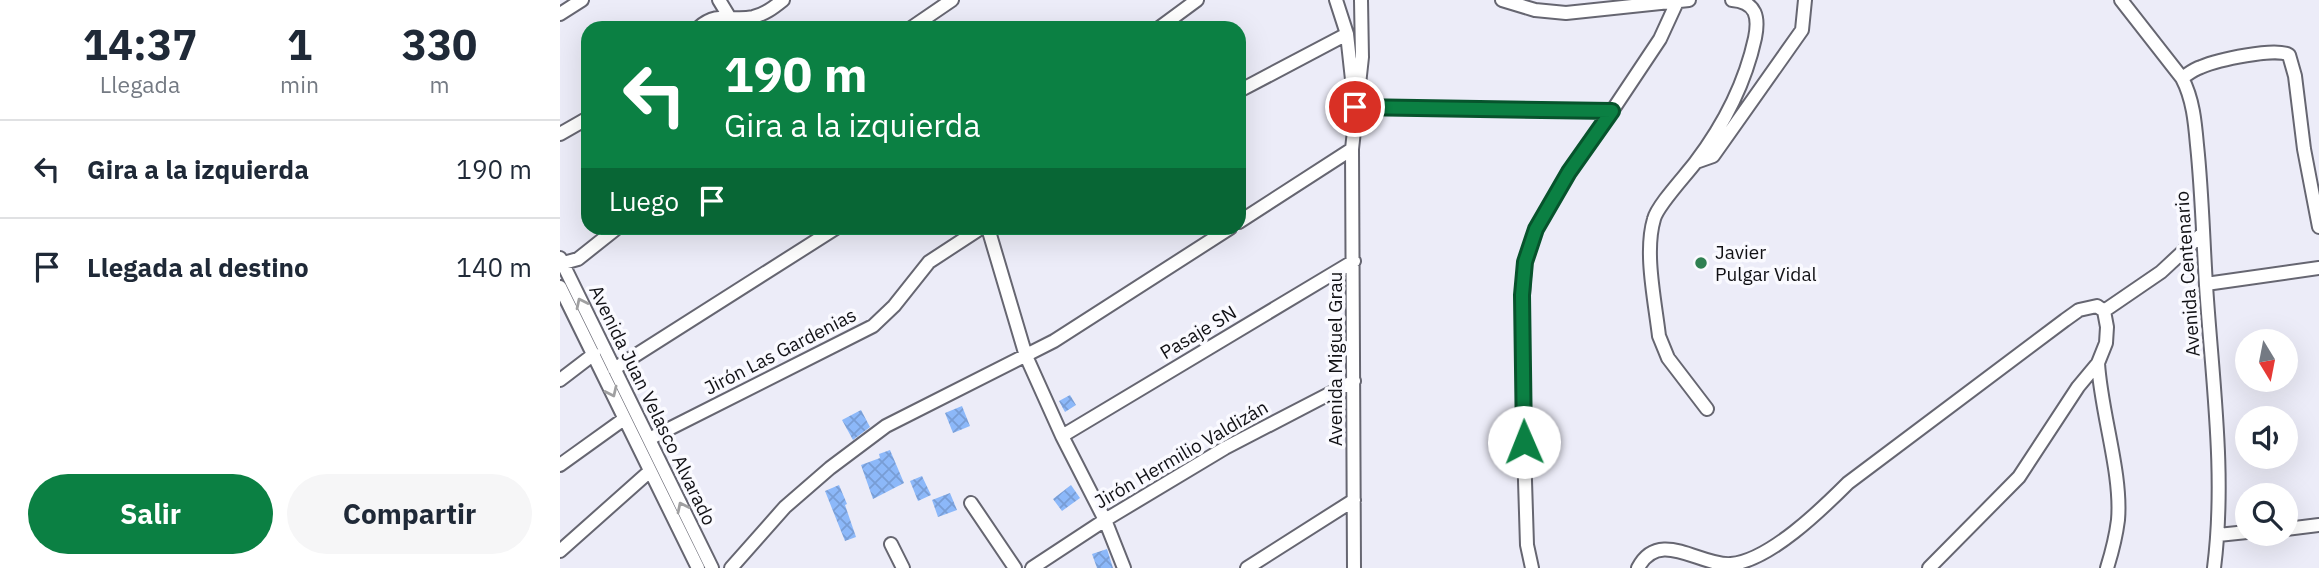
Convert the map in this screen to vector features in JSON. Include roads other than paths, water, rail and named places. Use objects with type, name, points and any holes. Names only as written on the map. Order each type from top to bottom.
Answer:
[{"type":"street","points":[[560,14],[582,0]]},
{"type":"street","points":[[719,0],[732,21]]},
{"type":"street","points":[[737,21],[768,12],[783,0]]},
{"type":"street","points":[[921,21],[952,0]]},
{"type":"street","points":[[1168,21],[1197,0]]},
{"type":"street","points":[[1336,0],[1347,34],[1355,107]]},
{"type":"street","points":[[1355,107],[1362,57],[1361,0]]},
{"type":"street","points":[[1502,0],[1535,10],[1566,13],[1683,1]]},
{"type":"street","points":[[1707,408],[1663,349],[1659,336],[1649,241],[1654,216],[1696,162],[1731,106],[1750,60],[1758,21],[1754,10],[1748,5],[1732,0]]},
{"type":"street","points":[[1696,162],[1713,156],[1790,49],[1802,30],[1805,0]]},
{"type":"street","name":"Avenida Centenario","points":[[2120,0],[2182,78],[2190,93],[2219,446],[2218,535],[2214,568]]},
{"type":"street","points":[[1532,568],[1527,545],[1523,416],[1522,295],[1525,262],[1536,229],[1569,172],[1683,1]]},
{"type":"street","points":[[1246,87],[1347,34]]},
{"type":"street","points":[[2182,78],[2200,67],[2228,59],[2281,52],[2290,55],[2319,227]]},
{"type":"street","points":[[1355,107],[1612,111]]},
{"type":"street","name":"Avenida Miguel Grau","points":[[1354,568],[1352,149],[1355,107]]},
{"type":"street","points":[[560,134],[581,122]]},
{"type":"street","points":[[1246,217],[1352,149]]},
{"type":"street","points":[[2104,311],[2161,272],[2203,233]]},
{"type":"street","points":[[561,262],[578,259],[608,235]]},
{"type":"street","points":[[614,369],[825,235]]},
{"type":"street","name":"Jirón Las Gardenias","points":[[649,439],[873,326],[894,306],[929,262],[970,235]]},
{"type":"street","points":[[990,235],[1027,356],[1062,436],[1105,520],[1124,568]]},
{"type":"street","points":[[731,568],[785,507],[830,468],[886,426],[1054,341],[1219,235]]},
{"type":"street","name":"Pasaje SN","points":[[1062,436],[1354,261]]},
{"type":"street","name":"Avenida Juan Velasco Alvarado","points":[[561,262],[712,568]]},
{"type":"street","points":[[2206,284],[2319,268]]},
{"type":"street","name":"Avenida Juan Velasco Alvarado","points":[[560,287],[698,568]]},
{"type":"street","points":[[1638,568],[1641,562],[1662,549],[1690,553],[1715,564],[1745,561],[1766,553],[1826,505],[1848,482],[2079,310],[2097,306],[2104,311],[2107,318],[2106,343],[2098,363],[2078,387],[2019,477],[1929,568]]},
{"type":"street","points":[[560,380],[594,354]]},
{"type":"street","points":[[2098,363],[2116,486],[2118,518],[2107,568]]},
{"type":"street","name":"Jirón Hermilio Valdizán","points":[[1032,568],[1225,447],[1354,381]]},
{"type":"street","points":[[560,465],[624,419]]},
{"type":"street","points":[[560,551],[650,471]]},
{"type":"street","points":[[1247,568],[1354,500]]},
{"type":"street","points":[[971,503],[1015,568]]},
{"type":"street","points":[[2298,527],[2319,525]]},
{"type":"street","points":[[2218,535],[2235,533]]},
{"type":"street","points":[[891,544],[903,568]]},
{"type":"place","name":"Javier Pulgar Vidal","points":[[1701,263]]}]
